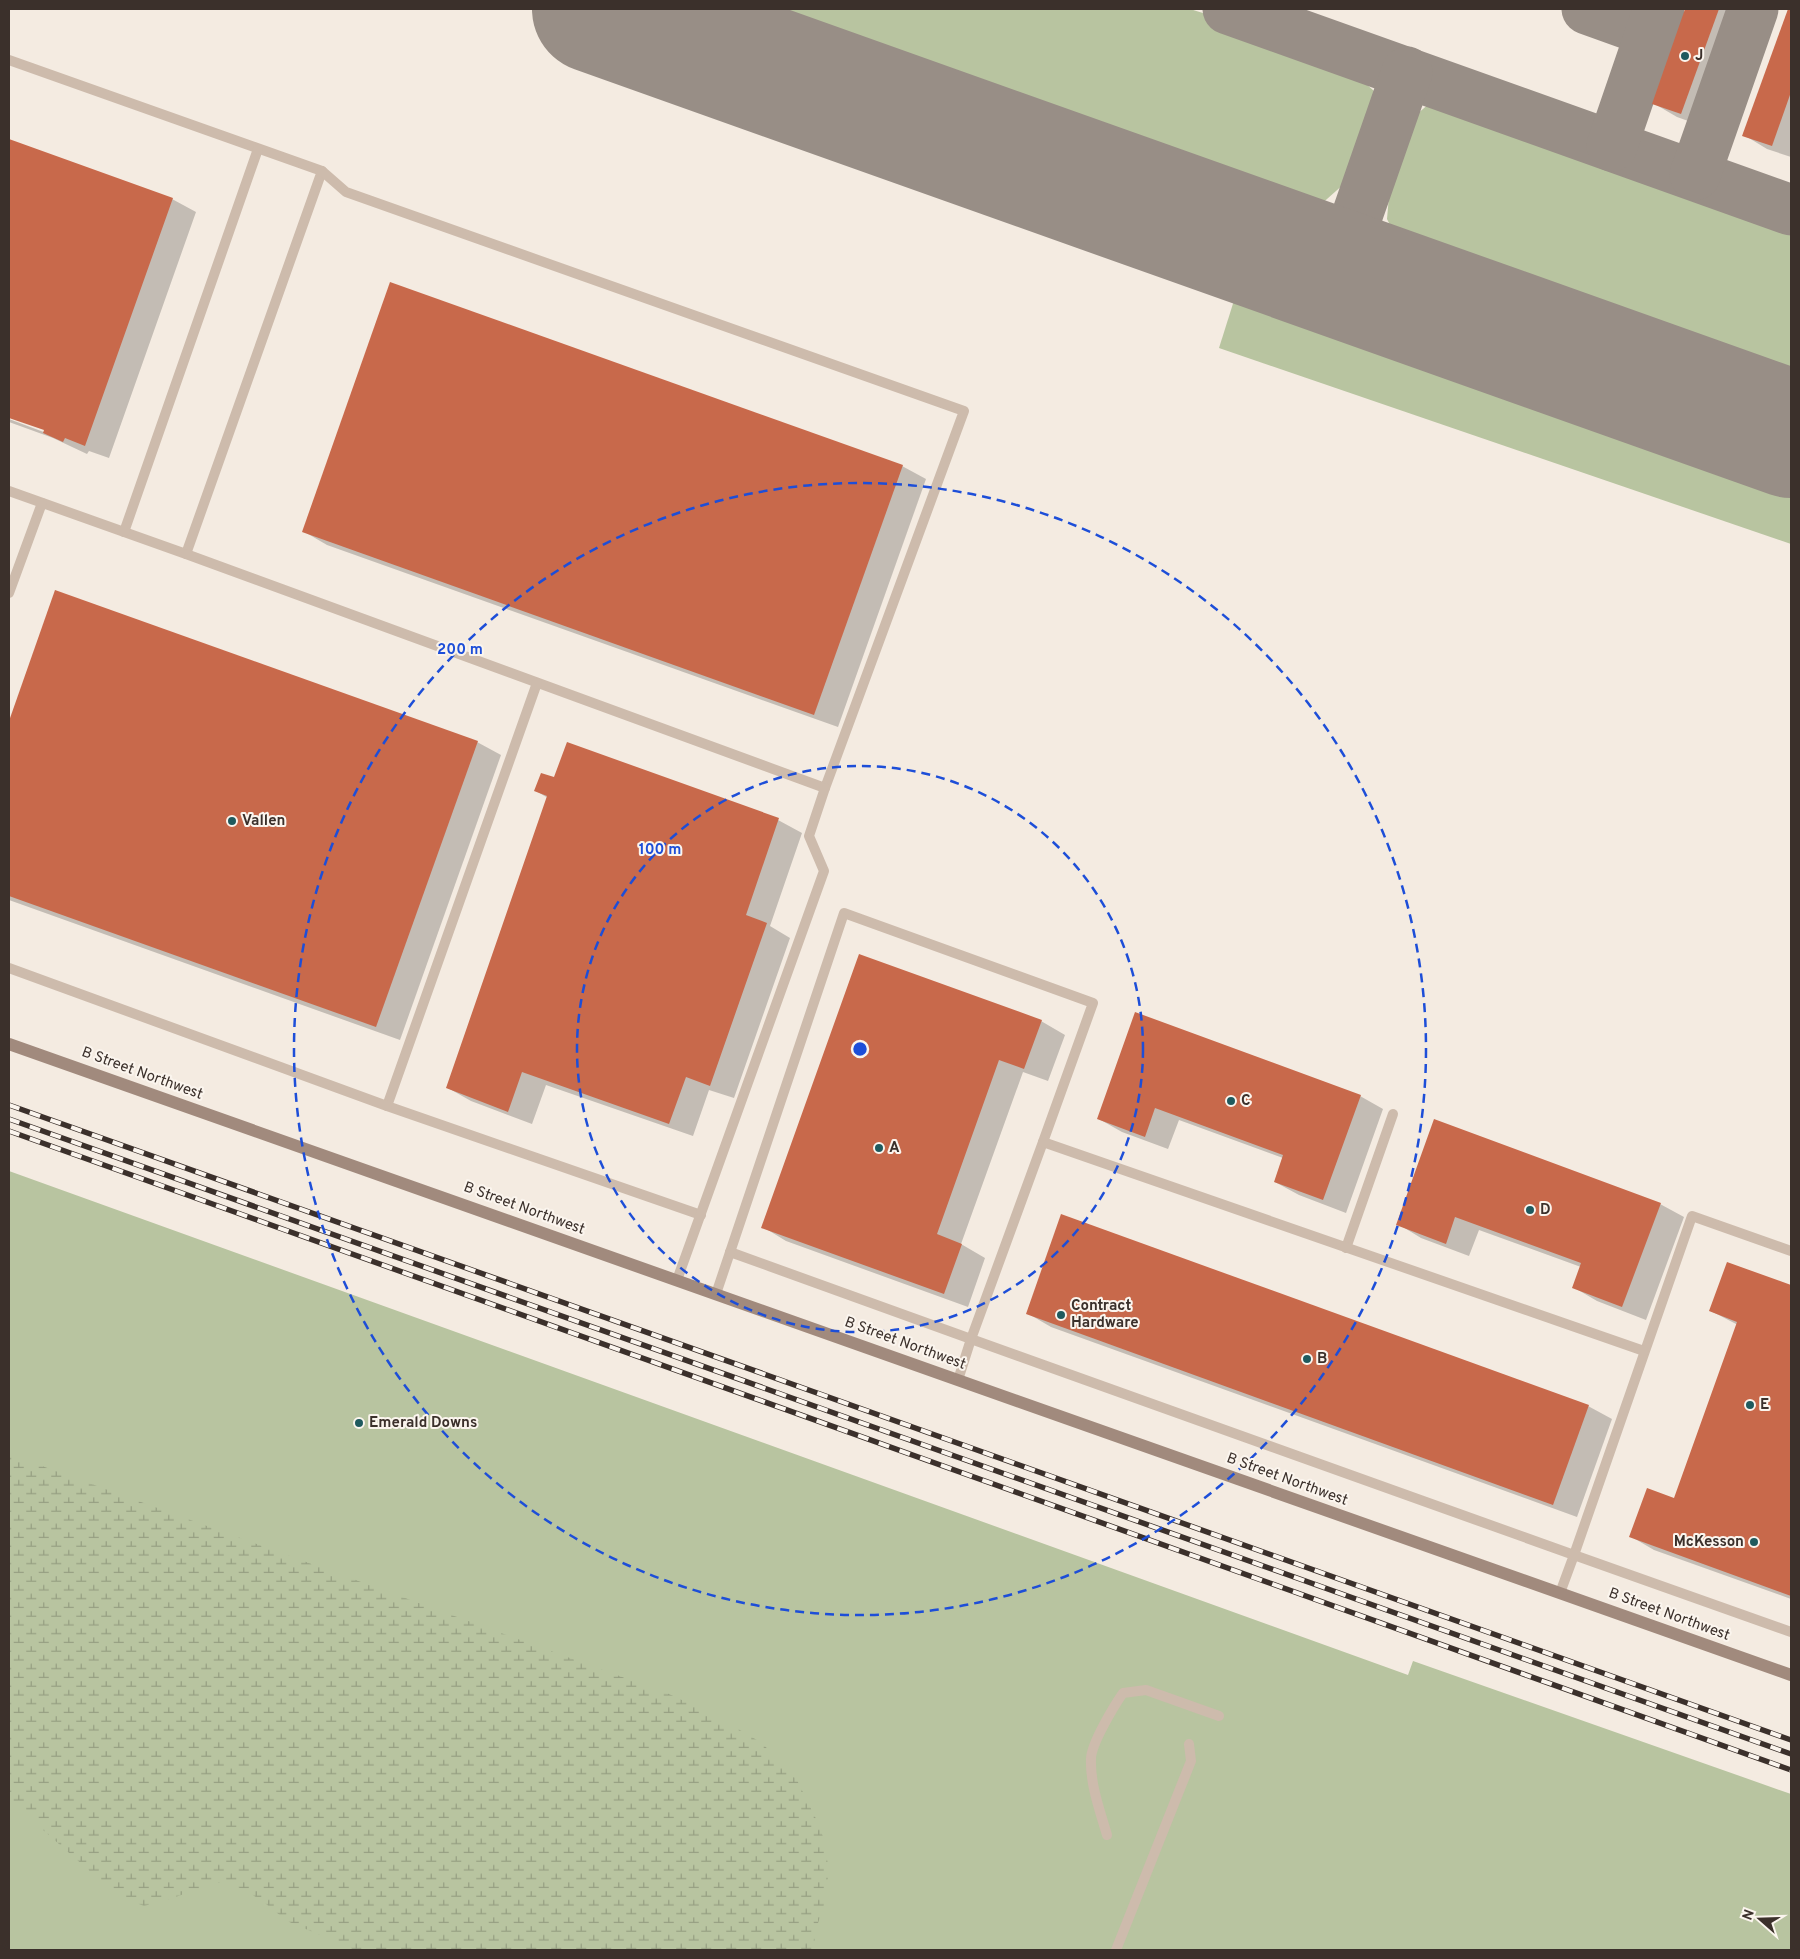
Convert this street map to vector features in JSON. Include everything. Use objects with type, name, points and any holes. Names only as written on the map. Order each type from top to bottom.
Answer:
[{"type":"street","name":"B Street Northwest","points":[[9,1044],[1791,1675]]},
{"type":"lane","points":[[9,60],[322,171],[346,192],[964,411],[809,836],[824,870],[677,1280]]},
{"type":"lane","points":[[124,532],[258,148]]},
{"type":"lane","points":[[186,554],[322,171]]},
{"type":"lane","points":[[9,491],[825,788]]},
{"type":"lane","points":[[9,593],[42,503]]},
{"type":"lane","points":[[387,1106],[537,683]]},
{"type":"lane","points":[[716,1294],[844,913],[1093,1003],[958,1380]]},
{"type":"lane","points":[[9,968],[387,1106],[700,1215]]},
{"type":"lane","points":[[1346,1248],[1393,1114]]},
{"type":"lane","points":[[1043,1142],[1644,1351]]},
{"type":"lane","points":[[1560,1594],[1692,1216],[1791,1251]]},
{"type":"lane","points":[[730,1252],[1791,1632]]},
{"type":"lane","points":[[1107,1835],[1095,1792],[1091,1757],[1109,1713],[1123,1693],[1146,1690],[1219,1716]]},
{"type":"lane","points":[[1116,1950],[1191,1761],[1189,1744]]},
{"type":"green space","points":[[709,9],[1190,9],[1238,24],[1347,67],[1374,91],[1368,134],[1345,183],[1318,207],[1287,215]]},
{"type":"green space","points":[[1431,102],[1791,227],[1791,394],[1428,265],[1398,241],[1387,219],[1391,173],[1408,122]]},
{"type":"green space","points":[[1243,272],[1346,303],[1791,467],[1791,544],[1219,348]]},
{"type":"green space","name":"Emerald Downs","points":[[9,1171],[1408,1675],[1413,1661],[1791,1794],[1791,1950],[9,1950]]},
{"type":"green space","points":[[9,1454],[669,1694],[716,1716],[762,1743],[797,1780],[820,1827],[827,1851],[828,1876],[825,1902],[817,1926],[813,1950],[355,1950],[287,1921],[244,1889],[217,1882],[144,1906],[118,1896],[9,1800]]},
{"type":"building","name":"J","points":[[1685,9],[1719,9],[1681,114],[1652,104]]},
{"type":"building","points":[[1788,9],[1791,9],[1791,92],[1772,146],[1742,136]]},
{"type":"building","points":[[9,139],[173,198],[85,446],[65,438],[63,442],[43,433],[44,430],[9,418]]},
{"type":"building","points":[[390,282],[903,465],[814,715],[302,532]]},
{"type":"building","points":[[55,590],[478,741],[376,1027],[9,896],[9,721]]},
{"type":"building","points":[[567,742],[779,818],[746,915],[767,923],[710,1086],[686,1077],[669,1124],[522,1072],[508,1112],[446,1088],[547,796],[534,791],[541,773],[554,777]]},
{"type":"building","name":"A","points":[[859,954],[1042,1020],[1024,1069],[999,1060],[937,1234],[962,1244],[944,1294],[761,1228]]},
{"type":"building","name":"C","points":[[1135,1012],[1361,1095],[1323,1200],[1274,1182],[1283,1155],[1155,1108],[1145,1137],[1097,1119]]},
{"type":"building","name":"D","points":[[1434,1119],[1661,1203],[1622,1307],[1572,1288],[1581,1263],[1455,1217],[1446,1244],[1396,1225]]},
{"type":"building","name":"B","points":[[1061,1214],[1589,1405],[1553,1505],[1026,1314]]},
{"type":"building","name":"E","points":[[1727,1262],[1791,1285],[1791,1596],[1629,1537],[1647,1488],[1674,1498],[1737,1322],[1709,1311]]},
{"type":"taxiway","points":[[1228,9],[1791,210]]},
{"type":"taxiway","points":[[1587,9],[1651,32]]},
{"type":"taxiway","points":[[1612,146],[1659,9]]},
{"type":"taxiway","points":[[1695,175],[1753,9]]},
{"type":"taxiway","points":[[1337,273],[1407,72]]},
{"type":"runway","points":[[596,9],[1791,434]]},
{"type":"railway","points":[[9,1105],[1791,1740]]},
{"type":"railway","points":[[9,1119],[1791,1754]]},
{"type":"railway","points":[[9,1131],[1791,1770]]},
{"type":"place","name":"J","points":[[1685,56]]},
{"type":"place","name":"Vallen","points":[[232,821]]},
{"type":"place","name":"C","points":[[1231,1101]]},
{"type":"place","name":"A","points":[[879,1148]]},
{"type":"place","name":"D","points":[[1530,1210]]},
{"type":"place","name":"Contract Hardware","points":[[1061,1315]]},
{"type":"place","name":"B","points":[[1307,1359]]},
{"type":"place","name":"E","points":[[1750,1405]]},
{"type":"place","name":"Emerald Downs","points":[[359,1423]]},
{"type":"place","name":"McKesson","points":[[1754,1542]]}]
